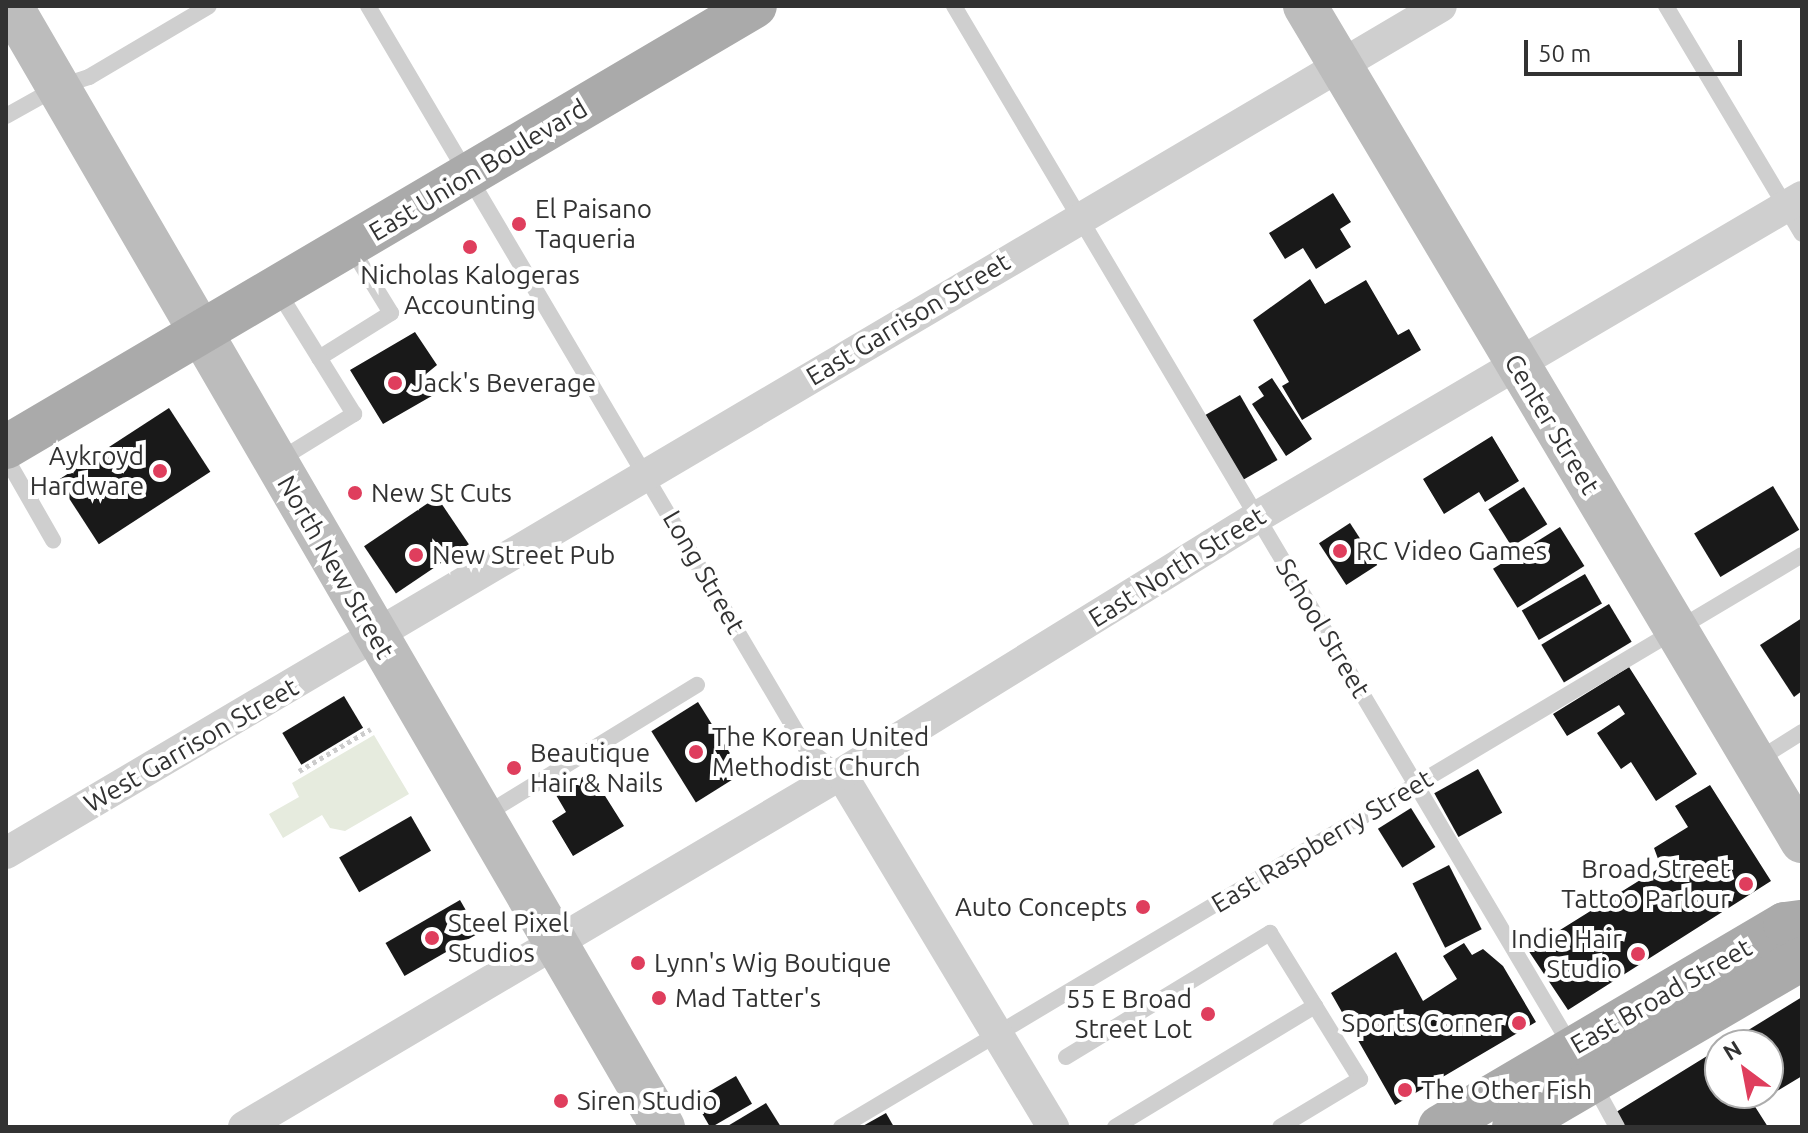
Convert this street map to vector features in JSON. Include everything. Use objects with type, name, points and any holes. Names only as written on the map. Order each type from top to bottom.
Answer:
[{"type":"main road","name":"North New Street","points":[[11,6],[663,1127]]},
{"type":"main road","name":"East Union Boulevard","points":[[6,447],[755,6]]},
{"type":"main road","name":"Center Street","points":[[1305,6],[1754,762],[1799,828]]},
{"type":"main road","name":"East Broad Street","points":[[1514,1127],[1582,1064],[1785,924],[1802,922]]},
{"type":"main road","name":"East Broad Street","points":[[1440,1127],[1582,1064],[1802,959]]},
{"type":"street","name":"East Garrison Street","points":[[376,636],[1078,217],[1441,6]]},
{"type":"street","name":"East North Street","points":[[244,1127],[841,774],[1257,517],[1517,366],[1797,213]]},
{"type":"street","name":"West Garrison Street","points":[[6,853],[376,636]]},
{"type":"street","name":"Long Street","points":[[841,774],[1053,1127]]},
{"type":"lane","points":[[6,116],[58,87],[89,77],[209,6]]},
{"type":"lane","name":"Long Street","points":[[368,6],[806,748],[841,774]]},
{"type":"lane","name":"School Street","points":[[954,6],[1617,1127]]},
{"type":"lane","points":[[1666,6],[1797,213]]},
{"type":"lane","points":[[319,358],[391,313],[350,246]]},
{"type":"lane","points":[[275,463],[354,414],[277,289]]},
{"type":"lane","points":[[6,458],[53,540]]},
{"type":"lane","name":"East Raspberry Street","points":[[841,1127],[1802,555]]},
{"type":"lane","points":[[482,817],[697,685]]},
{"type":"lane","points":[[1754,762],[1802,732]]},
{"type":"lane","points":[[1066,1057],[1270,933],[1360,1079],[1280,1127]]},
{"type":"lane","points":[[1115,1127],[1315,1006]]},
{"type":"path","points":[[299,771],[371,729]]},
{"type":"shaded area","points":[[374,735],[409,794],[345,831],[330,828],[322,815],[283,838],[269,814],[299,797],[292,783]]},
{"type":"building","points":[[1333,193],[1351,222],[1340,229],[1351,247],[1316,269],[1303,248],[1285,259],[1269,233]]},
{"type":"building","points":[[1310,279],[1325,304],[1366,280],[1398,335],[1409,329],[1421,350],[1302,420],[1282,386],[1289,382],[1253,320]]},
{"type":"building","name":"Jack's Beverage","points":[[415,332],[437,365],[426,374],[437,393],[383,424],[350,370]]},
{"type":"building","points":[[1272,378],[1312,439],[1286,456],[1252,404],[1264,396],[1258,387]]},
{"type":"building","points":[[1240,395],[1278,460],[1243,480],[1205,415]]},
{"type":"building","points":[[169,408],[210,472],[99,544],[57,480]]},
{"type":"building","points":[[1492,436],[1519,481],[1485,502],[1479,492],[1444,514],[1423,479]]},
{"type":"building","points":[[1773,486],[1799,530],[1720,577],[1694,533]]},
{"type":"building","points":[[1524,487],[1547,524],[1512,547],[1488,509]]},
{"type":"building","points":[[437,497],[469,544],[396,593],[364,546]]},
{"type":"building","points":[[1350,523],[1377,565],[1346,585],[1319,543]]},
{"type":"building","points":[[1560,527],[1584,566],[1517,608],[1493,569]]},
{"type":"building","points":[[1585,574],[1602,603],[1539,640],[1522,610]]},
{"type":"building","points":[[1609,604],[1632,642],[1564,682],[1541,645]]},
{"type":"building","points":[[1802,618],[1802,691],[1794,697],[1760,645]]},
{"type":"building","points":[[1629,667],[1697,774],[1656,801],[1631,762],[1621,769],[1597,733],[1625,714],[1619,705],[1567,736],[1553,714]]},
{"type":"building","points":[[344,696],[363,728],[301,765],[282,733]]},
{"type":"building","name":"The Korean United Methodist Church","points":[[698,702],[743,773],[696,802],[651,731]]},
{"type":"building","points":[[1478,769],[1502,813],[1459,837],[1434,793]]},
{"type":"building","points":[[590,772],[624,826],[573,856],[552,821],[566,812],[556,795]]},
{"type":"building","points":[[1710,785],[1771,881],[1568,1010],[1528,950],[1661,867],[1654,848],[1688,827],[1675,806]]},
{"type":"building","points":[[1411,808],[1435,847],[1402,868],[1378,829]]},
{"type":"building","points":[[411,816],[431,851],[359,892],[339,858]]},
{"type":"building","points":[[1449,865],[1482,929],[1445,948],[1412,884]]},
{"type":"building","name":"Steel Pixel Studios","points":[[460,900],[479,933],[405,976],[386,943]]},
{"type":"building","points":[[1464,943],[1472,955],[1483,949],[1503,966],[1536,1022],[1395,1105],[1331,993],[1396,952],[1423,1001],[1457,979],[1443,956]]},
{"type":"building","points":[[1802,997],[1802,1076],[1784,1087],[1784,1029],[1750,1029]]},
{"type":"building","points":[[1704,1058],[1704,1109],[1757,1109],[1768,1127],[1621,1127],[1613,1114]]},
{"type":"building","points":[[736,1076],[752,1104],[710,1127],[694,1100]]},
{"type":"building","points":[[766,1103],[781,1127],[726,1127]]},
{"type":"building","points":[[886,1113],[894,1127],[861,1127]]},
{"type":"place","name":"El Paisano Taqueria","points":[[519,224]]},
{"type":"place","name":"Nicholas Kalogeras Accounting","points":[[470,247]]},
{"type":"place","name":"Jack's Beverage","points":[[395,383]]},
{"type":"place","name":"Aykroyd Hardware","points":[[160,471]]},
{"type":"place","name":"New St Cuts","points":[[355,493]]},
{"type":"place","name":"RC Video Games","points":[[1340,551]]},
{"type":"place","name":"New Street Pub","points":[[416,555]]},
{"type":"place","name":"The Korean United Methodist Church","points":[[696,752]]},
{"type":"place","name":"Beautique Hair & Nails","points":[[514,768]]},
{"type":"place","name":"Broad Street Tattoo Parlour","points":[[1746,884]]},
{"type":"place","name":"Auto Concepts","points":[[1143,907]]},
{"type":"place","name":"Steel Pixel Studios","points":[[432,938]]},
{"type":"place","name":"Indie Hair Studio","points":[[1638,954]]},
{"type":"place","name":"Lynn's Wig Boutique","points":[[638,963]]},
{"type":"place","name":"Mad Tatter's","points":[[659,998]]},
{"type":"place","name":"55 E Broad Street Lot","points":[[1208,1014]]},
{"type":"place","name":"Sports Corner","points":[[1519,1023]]},
{"type":"place","name":"The Other Fish","points":[[1405,1090]]},
{"type":"place","name":"Siren Studio","points":[[561,1101]]}]
